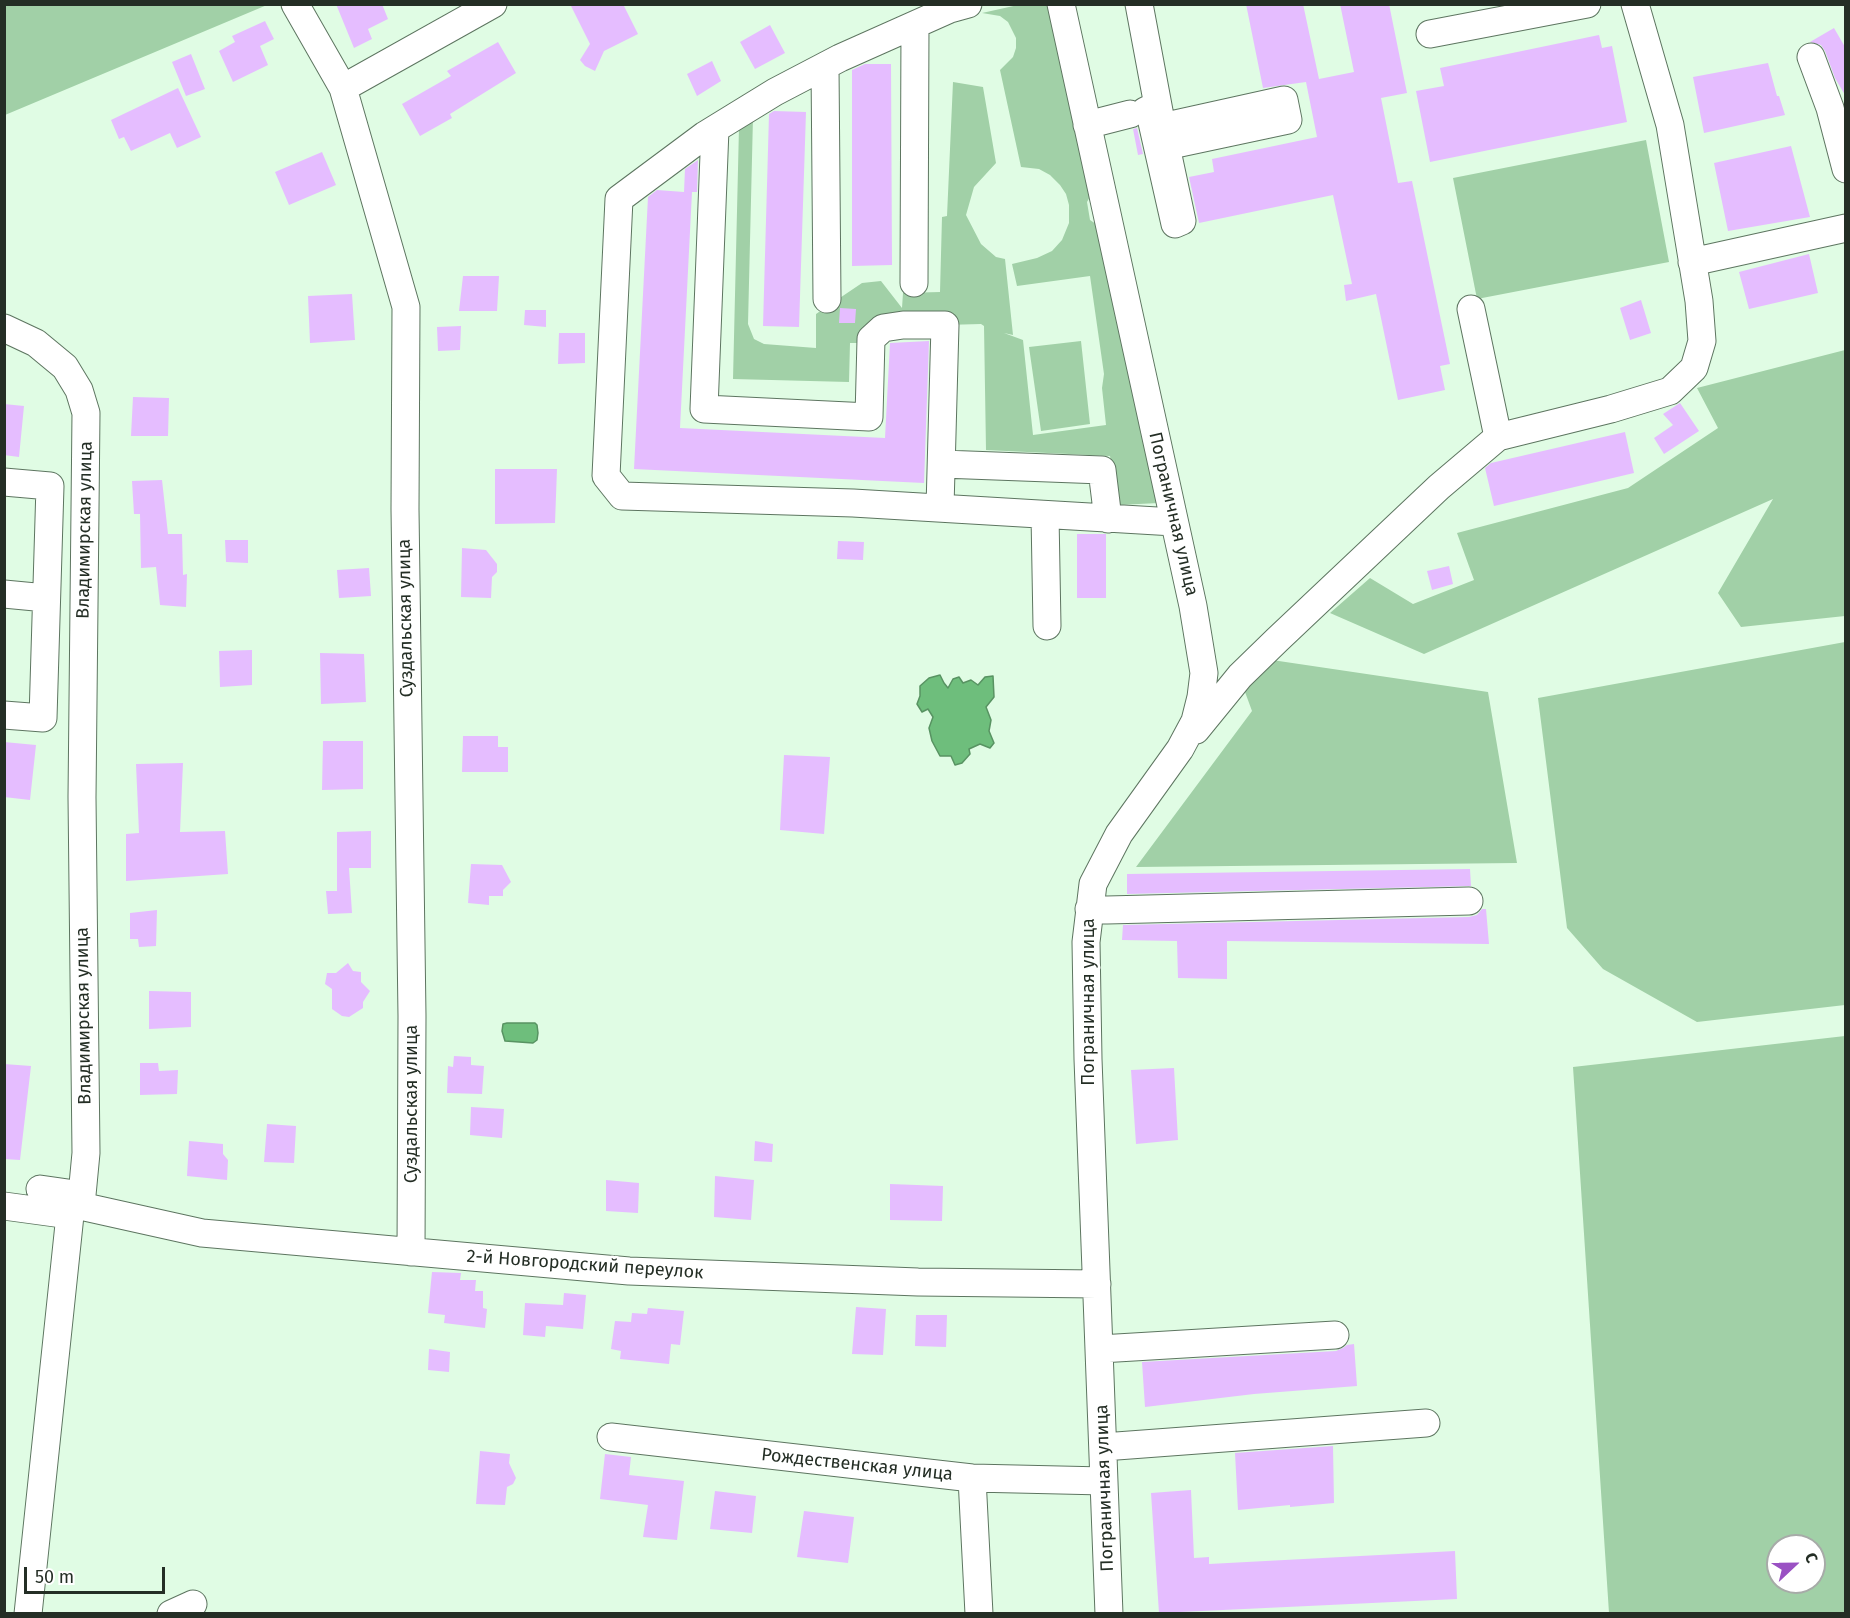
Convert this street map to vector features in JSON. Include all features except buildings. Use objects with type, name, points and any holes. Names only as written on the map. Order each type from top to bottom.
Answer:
[{"type":"street","name":"Суздальская улица","points":[[295,4],[342,88],[406,307],[405,509],[412,1016],[411,1252]]},
{"type":"street","points":[[342,88],[493,4]]},
{"type":"street","points":[[968,4],[950,9],[825,66],[775,92],[715,129],[619,199],[606,477],[622,496],[853,502],[1174,522]]},
{"type":"street","name":"Пограничная улица","points":[[1061,4],[1193,606],[1204,673],[1195,721],[1180,749],[1119,834],[1093,884],[1089,909],[1086,942],[1087,1047],[1109,1614]]},
{"type":"street","points":[[1130,4],[1141,111],[1175,224],[1182,221],[1166,146],[1288,120],[1284,100],[1162,127],[1139,4]]},
{"type":"street","points":[[1430,34],[1587,4]]},
{"type":"street","points":[[1180,749],[1240,676],[1439,487],[1498,437],[1611,409],[1670,391],[1694,368],[1702,341],[1699,301],[1670,125],[1635,4]]},
{"type":"street","points":[[914,283],[915,25]]},
{"type":"street","points":[[1811,57],[1830,108],[1845,169]]},
{"type":"street","points":[[825,66],[827,299]]},
{"type":"street","points":[[1087,125],[1141,111]]},
{"type":"street","points":[[715,129],[704,409],[869,417],[871,339],[883,328],[903,325],[945,325],[940,507]]},
{"type":"street","points":[[1692,262],[1845,228]]},
{"type":"street","points":[[1471,309],[1498,437]]},
{"type":"street","name":"Владимирская улица","points":[[4,328],[36,343],[65,367],[79,390],[86,413],[82,797],[86,1153],[76,1205],[28,1614]]},
{"type":"street","points":[[942,464],[1102,470],[1108,519]]},
{"type":"street","points":[[4,482],[50,486],[43,718],[4,715]]},
{"type":"street","points":[[1045,515],[1047,626]]},
{"type":"street","points":[[4,594],[46,598]]},
{"type":"street","points":[[1089,909],[1469,901]]},
{"type":"street","points":[[40,1189],[76,1205]]},
{"type":"street","points":[[4,1206],[76,1205]]},
{"type":"street","name":"2-й Новгородский переулок","points":[[76,1205],[202,1233],[629,1271],[918,1282],[1097,1284]]},
{"type":"street","points":[[1100,1349],[1335,1335]]},
{"type":"street","points":[[1103,1447],[1426,1423]]},
{"type":"street","name":"Рождественская улица","points":[[611,1437],[972,1478],[1104,1481]]},
{"type":"street","points":[[972,1478],[979,1614]]},
{"type":"shaded area","points":[[5,4],[267,4],[267,5],[5,115]]},
{"type":"shaded area","points":[[1018,5],[1050,5],[1091,195],[1087,202],[1090,220],[1096,224],[1159,503],[1118,505],[1110,456],[986,450],[984,326],[981,324],[945,325],[863,343],[850,343],[849,382],[733,379],[739,127],[753,117],[748,324],[754,339],[764,344],[816,348],[816,314],[862,283],[881,281],[902,308],[903,293],[940,292],[942,217],[947,216],[953,82],[983,87],[996,163],[974,187],[966,215],[981,244],[996,257],[1005,259],[1013,335],[1004,333],[1023,340],[1033,435],[1106,425],[1102,388],[1104,374],[1090,276],[1017,286],[1012,264],[1037,258],[1052,251],[1062,240],[1069,223],[1069,205],[1060,185],[1050,175],[1039,169],[1021,167],[1000,70],[1013,57],[1016,38],[1008,22],[1000,16],[982,13]]},
{"type":"shaded area","points":[[1646,140],[1669,262],[1477,299],[1453,178]]},
{"type":"shaded area","points":[[1081,341],[1090,424],[1041,431],[1029,347]]},
{"type":"shaded area","points":[[1845,350],[1845,616],[1741,627],[1718,593],[1773,499],[1424,654],[1330,613],[1370,578],[1413,604],[1474,580],[1457,533],[1628,488],[1718,428],[1697,388]]},
{"type":"shaded area","points":[[1845,642],[1845,1005],[1697,1022],[1603,969],[1567,928],[1538,698]]},
{"type":"shaded area","points":[[1272,660],[1488,692],[1517,863],[1136,867],[1252,711],[1245,692]]},
{"type":"shaded area","points":[[940,675],[948,688],[953,679],[959,677],[963,683],[971,680],[978,685],[985,677],[993,676],[994,697],[986,707],[991,720],[989,731],[994,743],[990,748],[980,744],[969,749],[970,754],[962,763],[955,765],[951,756],[940,756],[932,741],[929,728],[933,717],[928,709],[922,712],[917,704],[920,686],[929,678]]},
{"type":"shaded area","points":[[535,1023],[538,1033],[537,1040],[533,1043],[505,1041],[502,1031],[503,1024]]},
{"type":"shaded area","points":[[1845,1036],[1845,1613],[1609,1613],[1573,1067]]}]
